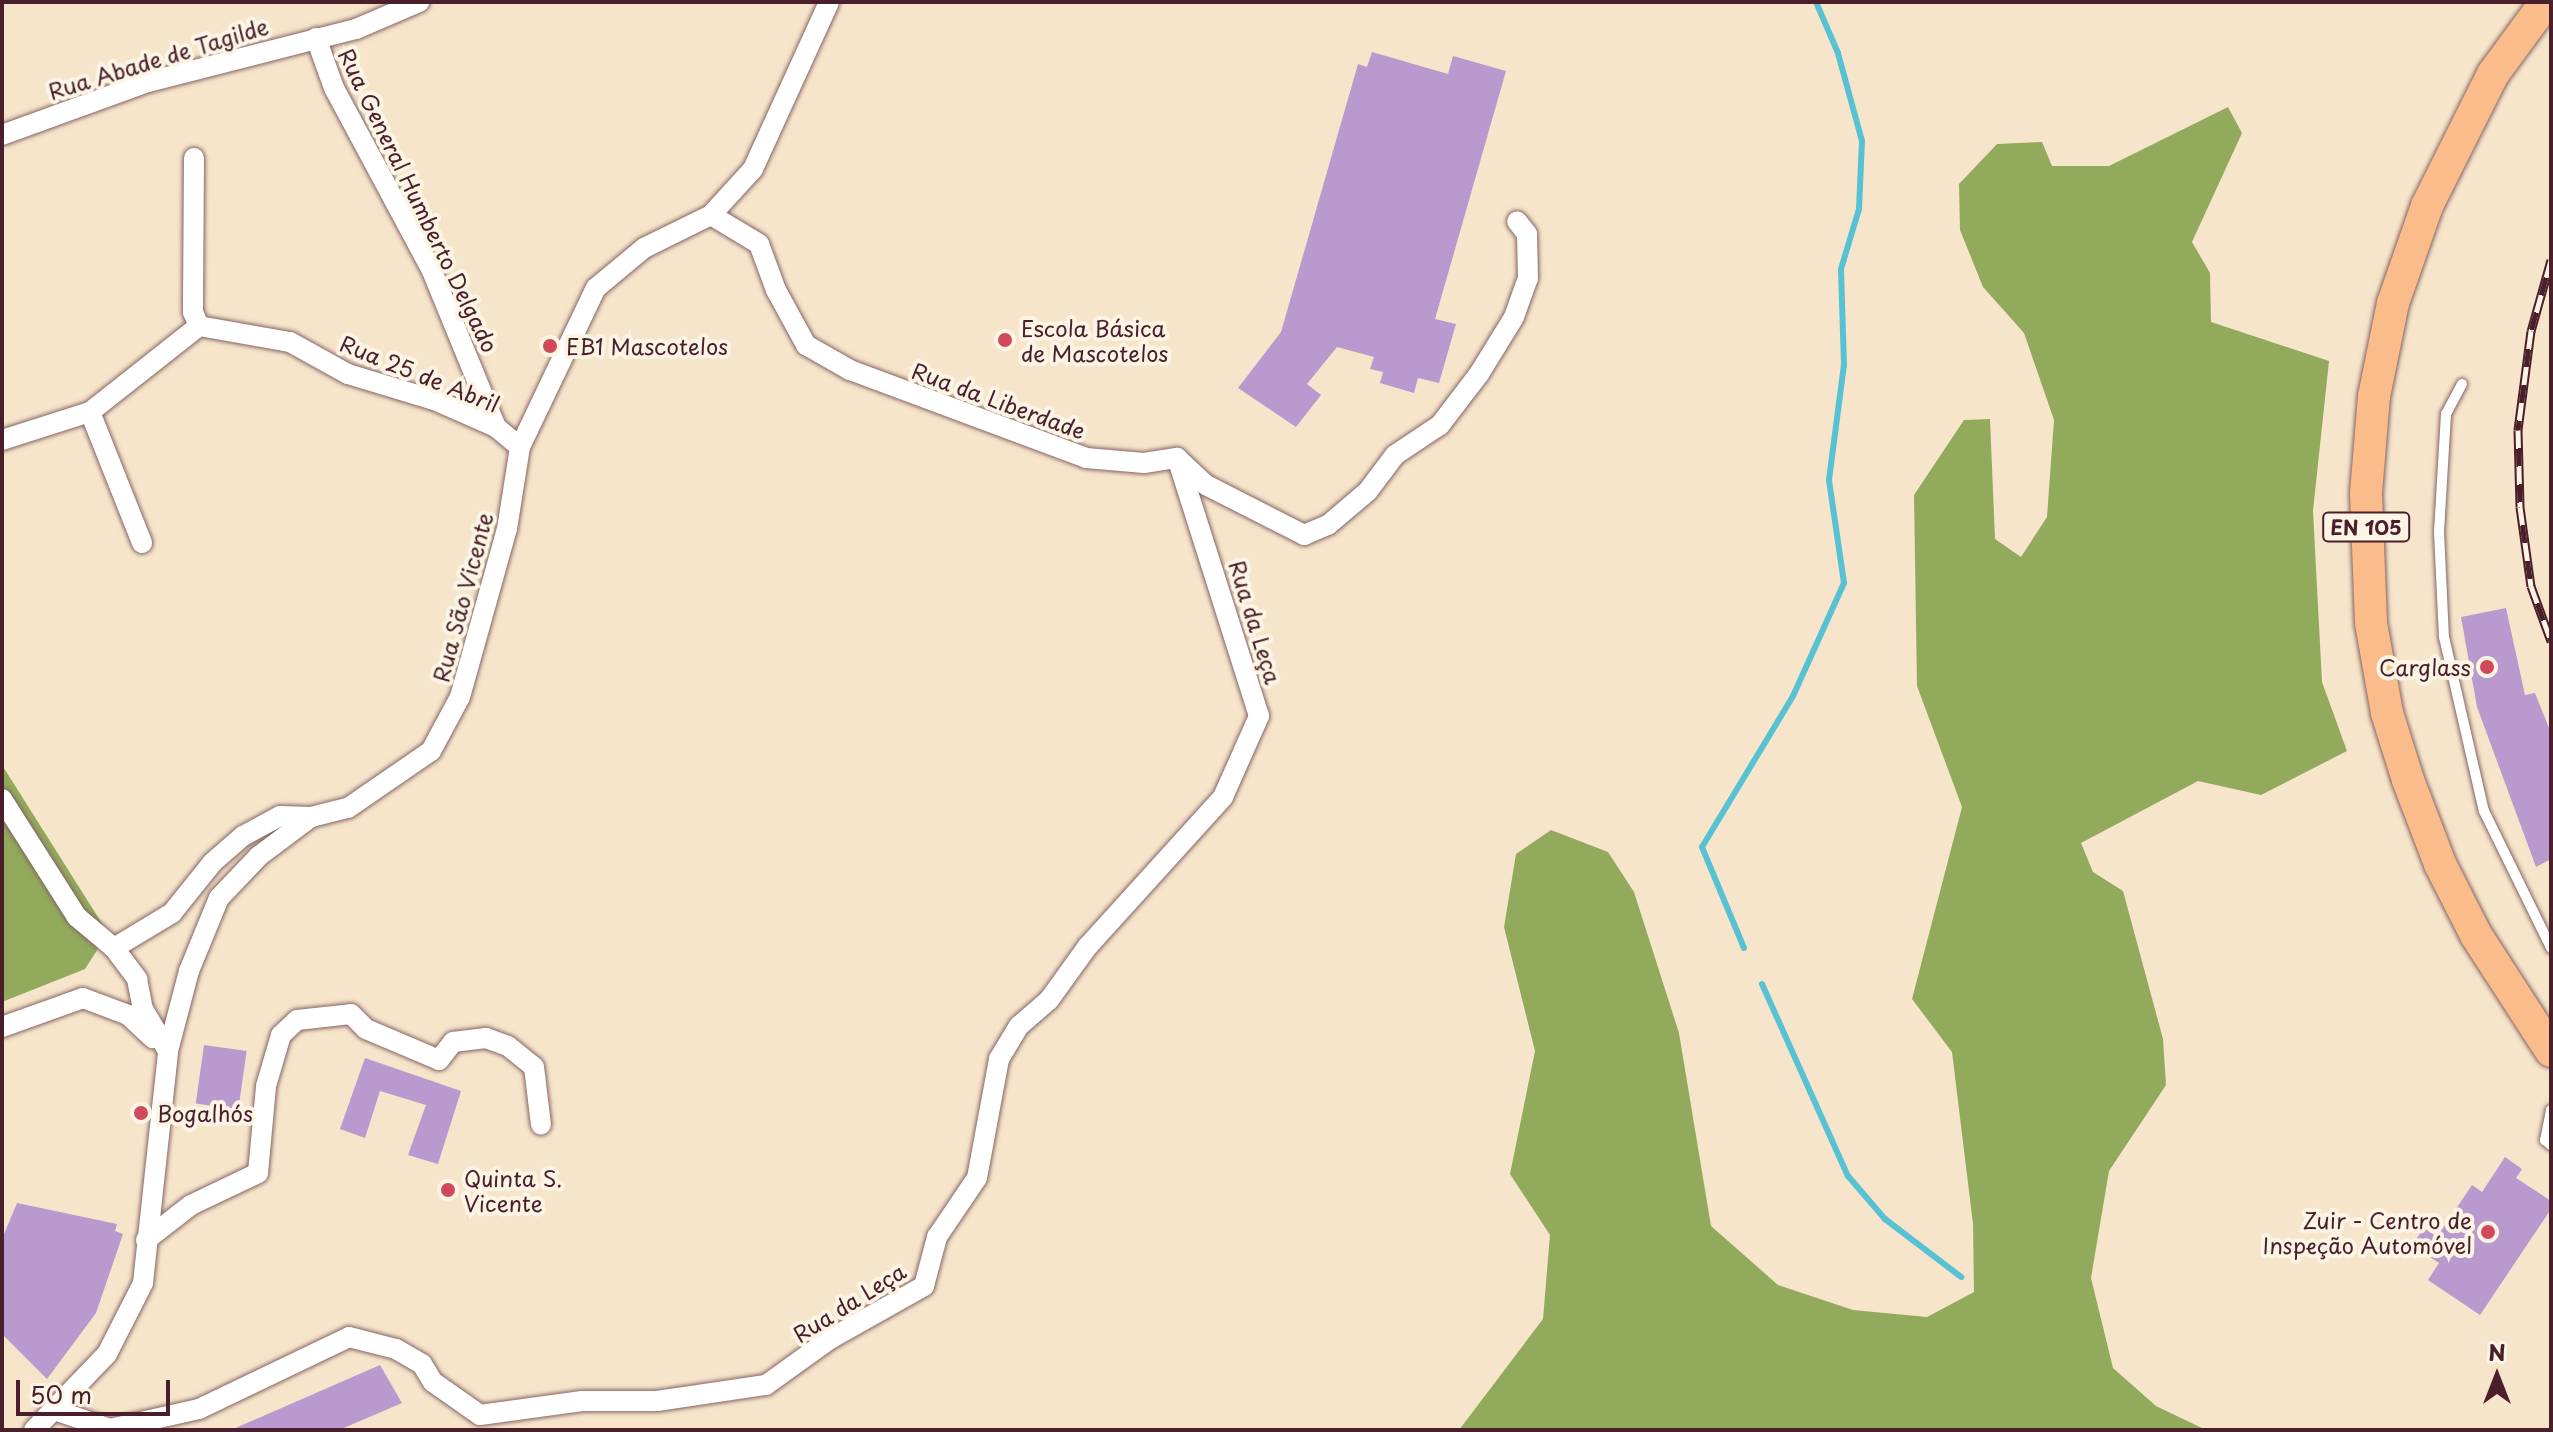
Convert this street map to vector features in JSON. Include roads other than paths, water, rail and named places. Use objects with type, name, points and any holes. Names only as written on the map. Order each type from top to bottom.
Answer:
[{"type":"main road","name":"EN 105","points":[[2546,2],[2493,74],[2417,234],[2393,303],[2374,396],[2366,509],[2371,623],[2387,713],[2408,780],[2440,864],[2476,935],[2551,1051]]},
{"type":"street","name":"Rua Abade de Tagilde","points":[[2,135],[148,82],[356,29],[419,2]]},
{"type":"street","points":[[711,215],[753,169],[829,2]]},
{"type":"street","name":"Rua General Humberto Delgado","points":[[316,38],[334,88],[432,271],[496,427]]},
{"type":"street","points":[[2,440],[90,412],[199,326],[193,312],[194,158]]},
{"type":"street","name":"Rua São Vicente","points":[[34,1430],[107,1354],[143,1283],[168,1051],[189,971],[219,898],[259,856],[311,817],[348,808],[431,751],[460,697],[507,529],[520,447],[596,288],[644,248],[711,215]]},
{"type":"street","name":"Rua da Liberdade","points":[[711,215],[759,244],[776,290],[806,345],[850,370],[1086,458],[1144,463],[1177,458]]},
{"type":"street","points":[[1177,458],[1206,485],[1304,535],[1328,525],[1368,491],[1395,455],[1440,425],[1479,374],[1514,317],[1528,278],[1527,234],[1517,221]]},
{"type":"street","name":"Rua 25 de Abril","points":[[199,326],[290,342],[348,374],[437,401],[496,427],[520,447]]},
{"type":"street","points":[[90,412],[142,543]]},
{"type":"street","name":"Rua da Leça","points":[[55,1410],[110,1429],[199,1409],[349,1337],[396,1349],[422,1364],[433,1382],[480,1415],[582,1401],[673,1399],[766,1385],[830,1339],[924,1286],[937,1237],[977,1178],[999,1059],[1019,1026],[1049,1000],[1088,946],[1223,797],[1259,716],[1177,458]]},
{"type":"street","points":[[2,799],[77,917],[114,948],[137,979],[143,1009],[168,1051]]},
{"type":"street","points":[[114,948],[172,913],[213,862],[243,836],[280,816],[311,817]]},
{"type":"street","points":[[2,1027],[83,998],[128,1015],[168,1051]]},
{"type":"street","points":[[146,1240],[191,1205],[258,1173],[266,1086],[281,1035],[297,1020],[351,1014],[366,1029],[439,1060],[453,1042],[486,1038],[508,1046],[534,1067],[541,1125]]},
{"type":"lane","points":[[2462,384],[2446,414],[2439,532],[2444,637],[2484,811],[2551,948]]},
{"type":"lane","points":[[2551,1110],[2545,1140],[2551,1145]]},
{"type":"waterway","points":[[1744,948],[1702,847],[1793,696],[1844,583],[1829,480],[1844,365],[1841,269],[1859,209],[1862,141],[1838,53],[1816,2]]},
{"type":"waterway","points":[[1762,984],[1848,1176],[1885,1219],[1961,1277]]},
{"type":"railway","points":[[2551,260],[2531,331],[2518,430],[2520,507],[2531,586],[2551,641]]},
{"type":"place","name":"Escola Básica de Mascotelos","points":[[1005,340]]},
{"type":"place","name":"EB1 Mascotelos","points":[[550,346]]},
{"type":"place","name":"Carglass","points":[[2487,667]]},
{"type":"place","name":"Bogalhós","points":[[141,1113]]},
{"type":"place","name":"Quinta S. Vicente","points":[[448,1190]]},
{"type":"place","name":"Zuir - Centro de Inspeção Automóvel","points":[[2488,1232]]}]
